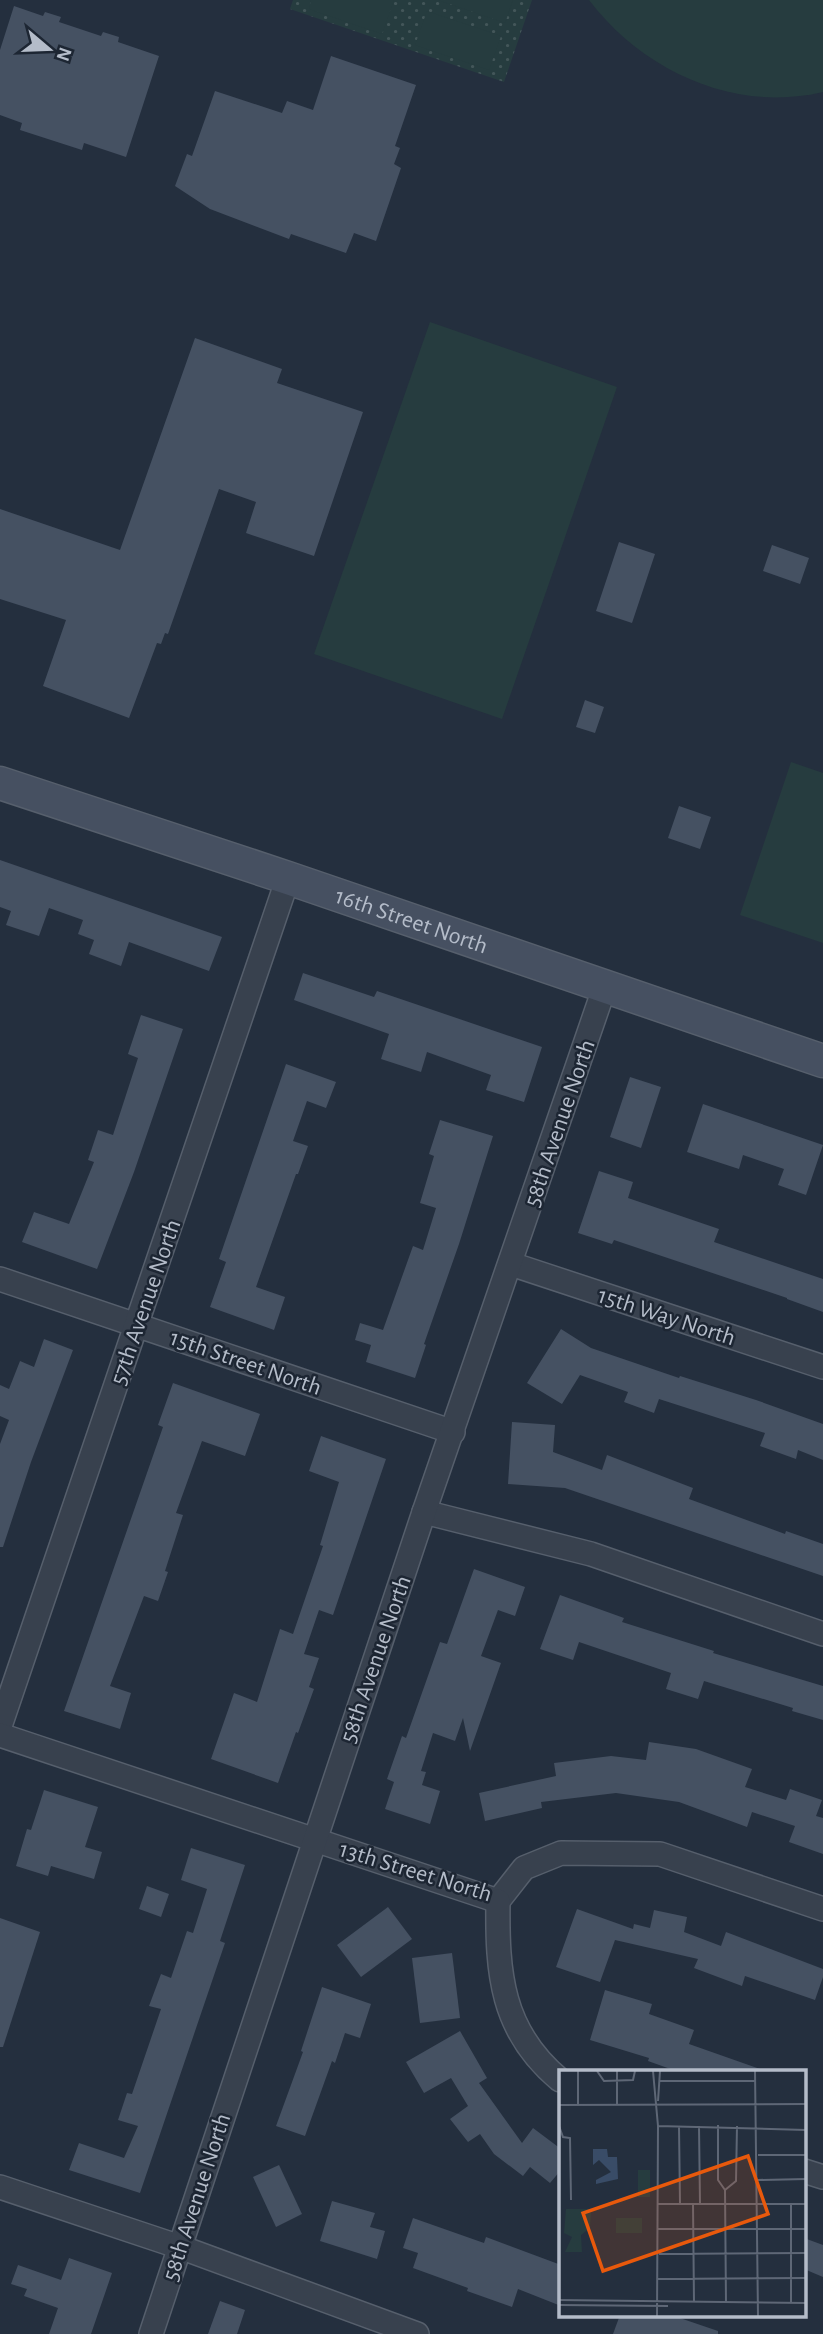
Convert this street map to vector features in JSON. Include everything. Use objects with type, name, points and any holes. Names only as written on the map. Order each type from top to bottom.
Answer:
[{"type":"street","name":"16th Street North","points":[[0,783],[288,878],[823,1061]]},
{"type":"street","name":"57th Avenue North","points":[[0,1726],[288,878]]},
{"type":"street","name":"58th Avenue North","points":[[151,2334],[424,1512],[606,986]]},
{"type":"street","name":"15th Way North","points":[[511,1264],[823,1367]]},
{"type":"street","name":"15th Street North","points":[[0,1279],[453,1432]]},
{"type":"street","points":[[424,1512],[591,1554],[823,1634]]},
{"type":"street","name":"13th Street North","points":[[0,1735],[498,1901],[524,1868],[561,1853],[660,1854],[823,1909]]},
{"type":"street","points":[[498,1901],[497,1950],[508,2009],[530,2048],[559,2078]]},
{"type":"street","points":[[806,2172],[823,2177]]},
{"type":"street","points":[[0,2187],[180,2247],[417,2334]]},
{"type":"green space","points":[[293,0],[532,0],[504,82],[290,9]]},
{"type":"green space","points":[[311,0],[394,0],[382,34],[309,9]]},
{"type":"green space","points":[[438,0],[513,0],[505,23]]},
{"type":"green space","points":[[589,0],[823,0],[823,92],[790,97],[756,96],[724,91],[693,80],[663,66],[636,47],[611,25]]},
{"type":"green space","points":[[427,11],[501,36],[489,70],[415,45]]},
{"type":"green space","points":[[430,322],[617,387],[502,719],[314,654]]},
{"type":"green space","points":[[791,762],[823,773],[823,943],[740,915]]},
{"type":"building","points":[[14,6],[43,16],[45,12],[61,17],[59,22],[101,36],[103,32],[119,37],[118,42],[159,56],[126,157],[84,143],[82,150],[20,130],[22,123],[0,115],[0,50]]},
{"type":"building","points":[[331,56],[416,85],[395,146],[400,148],[394,164],[401,168],[376,241],[354,233],[346,253],[291,234],[289,239],[210,209],[175,186],[187,154],[192,156],[215,91],[282,113],[287,101],[313,110]]},
{"type":"building","points":[[195,338],[282,369],[277,383],[363,412],[314,556],[246,533],[256,502],[219,489],[168,634],[165,633],[161,644],[157,643],[129,718],[43,686],[66,620],[0,599],[0,509],[120,550]]},
{"type":"building","points":[[619,542],[655,554],[632,623],[596,611]]},
{"type":"building","points":[[772,545],[809,558],[800,584],[763,571]]},
{"type":"building","points":[[585,700],[604,707],[595,733],[576,727]]},
{"type":"building","points":[[679,806],[711,817],[700,849],[668,838]]},
{"type":"building","points":[[0,860],[222,937],[209,971],[129,942],[121,966],[89,954],[94,940],[78,934],[83,920],[49,908],[39,936],[6,925],[11,911],[0,907]]},
{"type":"building","points":[[303,973],[374,997],[377,991],[542,1047],[524,1102],[486,1090],[491,1075],[427,1052],[421,1072],[381,1059],[389,1034],[294,1000]]},
{"type":"building","points":[[141,1015],[183,1029],[134,1172],[97,1269],[22,1242],[34,1212],[69,1224],[94,1162],[88,1160],[98,1130],[113,1135],[138,1058],[128,1054]]},
{"type":"building","points":[[286,1064],[336,1082],[326,1108],[307,1101],[293,1141],[308,1146],[256,1287],[285,1297],[274,1330],[210,1307],[226,1262],[219,1259]]},
{"type":"building","points":[[630,1077],[661,1087],[641,1148],[610,1137]]},
{"type":"building","points":[[703,1104],[823,1145],[806,1195],[778,1185],[784,1169],[743,1155],[739,1169],[687,1152]]},
{"type":"building","points":[[440,1120],[493,1136],[415,1378],[366,1362],[371,1345],[355,1340],[360,1323],[383,1330],[413,1246],[423,1250],[436,1208],[420,1203],[434,1156],[429,1154]]},
{"type":"building","points":[[599,1171],[633,1182],[628,1198],[719,1229],[714,1242],[823,1279],[823,1312],[614,1240],[612,1244],[578,1233]]},
{"type":"building","points":[[561,1329],[591,1348],[823,1424],[823,1460],[798,1450],[796,1459],[760,1446],[765,1433],[659,1399],[654,1413],[624,1402],[628,1392],[580,1375],[562,1404],[527,1383]]},
{"type":"building","points":[[44,1339],[73,1350],[3,1547],[0,1547],[0,1444],[9,1420],[0,1416],[0,1385],[9,1389],[20,1361],[34,1367]]},
{"type":"building","points":[[173,1383],[260,1414],[245,1456],[202,1441],[176,1513],[183,1515],[158,1601],[144,1596],[110,1686],[131,1693],[120,1729],[64,1711],[163,1427],[158,1425]]},
{"type":"building","points":[[512,1422],[555,1425],[553,1452],[602,1470],[607,1455],[693,1488],[689,1499],[785,1534],[786,1531],[823,1544],[823,1576],[565,1488],[508,1484]]},
{"type":"building","points":[[321,1436],[386,1459],[333,1615],[319,1610],[304,1654],[319,1658],[309,1687],[314,1689],[278,1783],[211,1759],[234,1693],[257,1702],[280,1629],[293,1634],[323,1546],[320,1545],[339,1482],[309,1471]]},
{"type":"building","points":[[474,1569],[525,1587],[515,1616],[498,1610],[481,1656],[501,1663],[470,1751],[463,1718],[455,1741],[433,1733],[421,1771],[426,1772],[422,1785],[440,1791],[430,1824],[385,1809],[394,1782],[387,1779],[402,1736],[406,1738],[440,1642],[447,1644]]},
{"type":"building","points":[[560,1595],[624,1618],[622,1622],[823,1686],[823,1720],[704,1681],[698,1699],[666,1689],[671,1673],[579,1642],[573,1660],[540,1649]]},
{"type":"building","points":[[649,1742],[696,1749],[752,1769],[745,1787],[786,1800],[790,1789],[822,1800],[816,1816],[823,1818],[823,1854],[789,1842],[795,1826],[752,1812],[747,1827],[679,1802],[616,1793],[541,1802],[542,1808],[485,1821],[479,1793],[556,1776],[554,1763],[611,1756],[646,1760]]},
{"type":"building","points":[[44,1790],[98,1807],[85,1847],[102,1852],[94,1879],[51,1866],[48,1876],[16,1866],[27,1829],[31,1830]]},
{"type":"building","points":[[191,1848],[245,1865],[220,1941],[225,1943],[140,2193],[69,2170],[79,2143],[124,2158],[138,2126],[118,2120],[127,2093],[132,2094],[161,2009],[149,2006],[161,1974],[171,1978],[187,1931],[193,1933],[207,1889],[181,1880]]},
{"type":"building","points":[[147,1886],[169,1894],[161,1917],[139,1909]]},
{"type":"building","points":[[388,1907],[412,1939],[361,1977],[337,1945]]},
{"type":"building","points":[[577,1909],[633,1929],[634,1924],[650,1928],[654,1910],[687,1917],[684,1932],[721,1946],[726,1932],[823,1969],[823,1977],[815,2000],[745,1976],[742,1986],[694,1968],[698,1959],[615,1940],[600,1982],[556,1967]]},
{"type":"building","points":[[0,1918],[40,1932],[3,2047],[0,2047]]},
{"type":"building","points":[[452,1953],[460,2018],[420,2023],[412,1958]]},
{"type":"building","points":[[322,1987],[371,2004],[360,2038],[345,2033],[305,2136],[276,2126],[303,2052],[301,2051]]},
{"type":"building","points":[[605,1990],[652,2004],[649,2014],[694,2030],[689,2044],[760,2069],[673,2070],[648,2061],[649,2058],[590,2040]]},
{"type":"building","points":[[460,2031],[487,2078],[479,2083],[522,2143],[533,2128],[559,2148],[559,2172],[550,2183],[530,2167],[523,2176],[494,2154],[480,2134],[468,2142],[450,2119],[468,2106],[451,2078],[424,2093],[406,2062]]},
{"type":"building","points":[[279,2165],[302,2214],[276,2227],[253,2177]]},
{"type":"building","points":[[332,2201],[375,2213],[370,2227],[385,2231],[377,2259],[320,2241]]},
{"type":"building","points":[[413,2218],[484,2243],[486,2237],[559,2264],[559,2305],[518,2289],[512,2307],[467,2291],[468,2288],[413,2268],[418,2253],[403,2248]]},
{"type":"building","points":[[806,2239],[823,2245],[823,2277],[806,2270]]},
{"type":"building","points":[[69,2258],[112,2273],[91,2334],[49,2334],[58,2308],[24,2296],[27,2289],[11,2284],[18,2265],[61,2280]]},
{"type":"building","points":[[220,2301],[245,2310],[237,2334],[208,2334]]},
{"type":"building","points":[[620,2316],[674,2316],[718,2331],[718,2334],[613,2334]]}]
